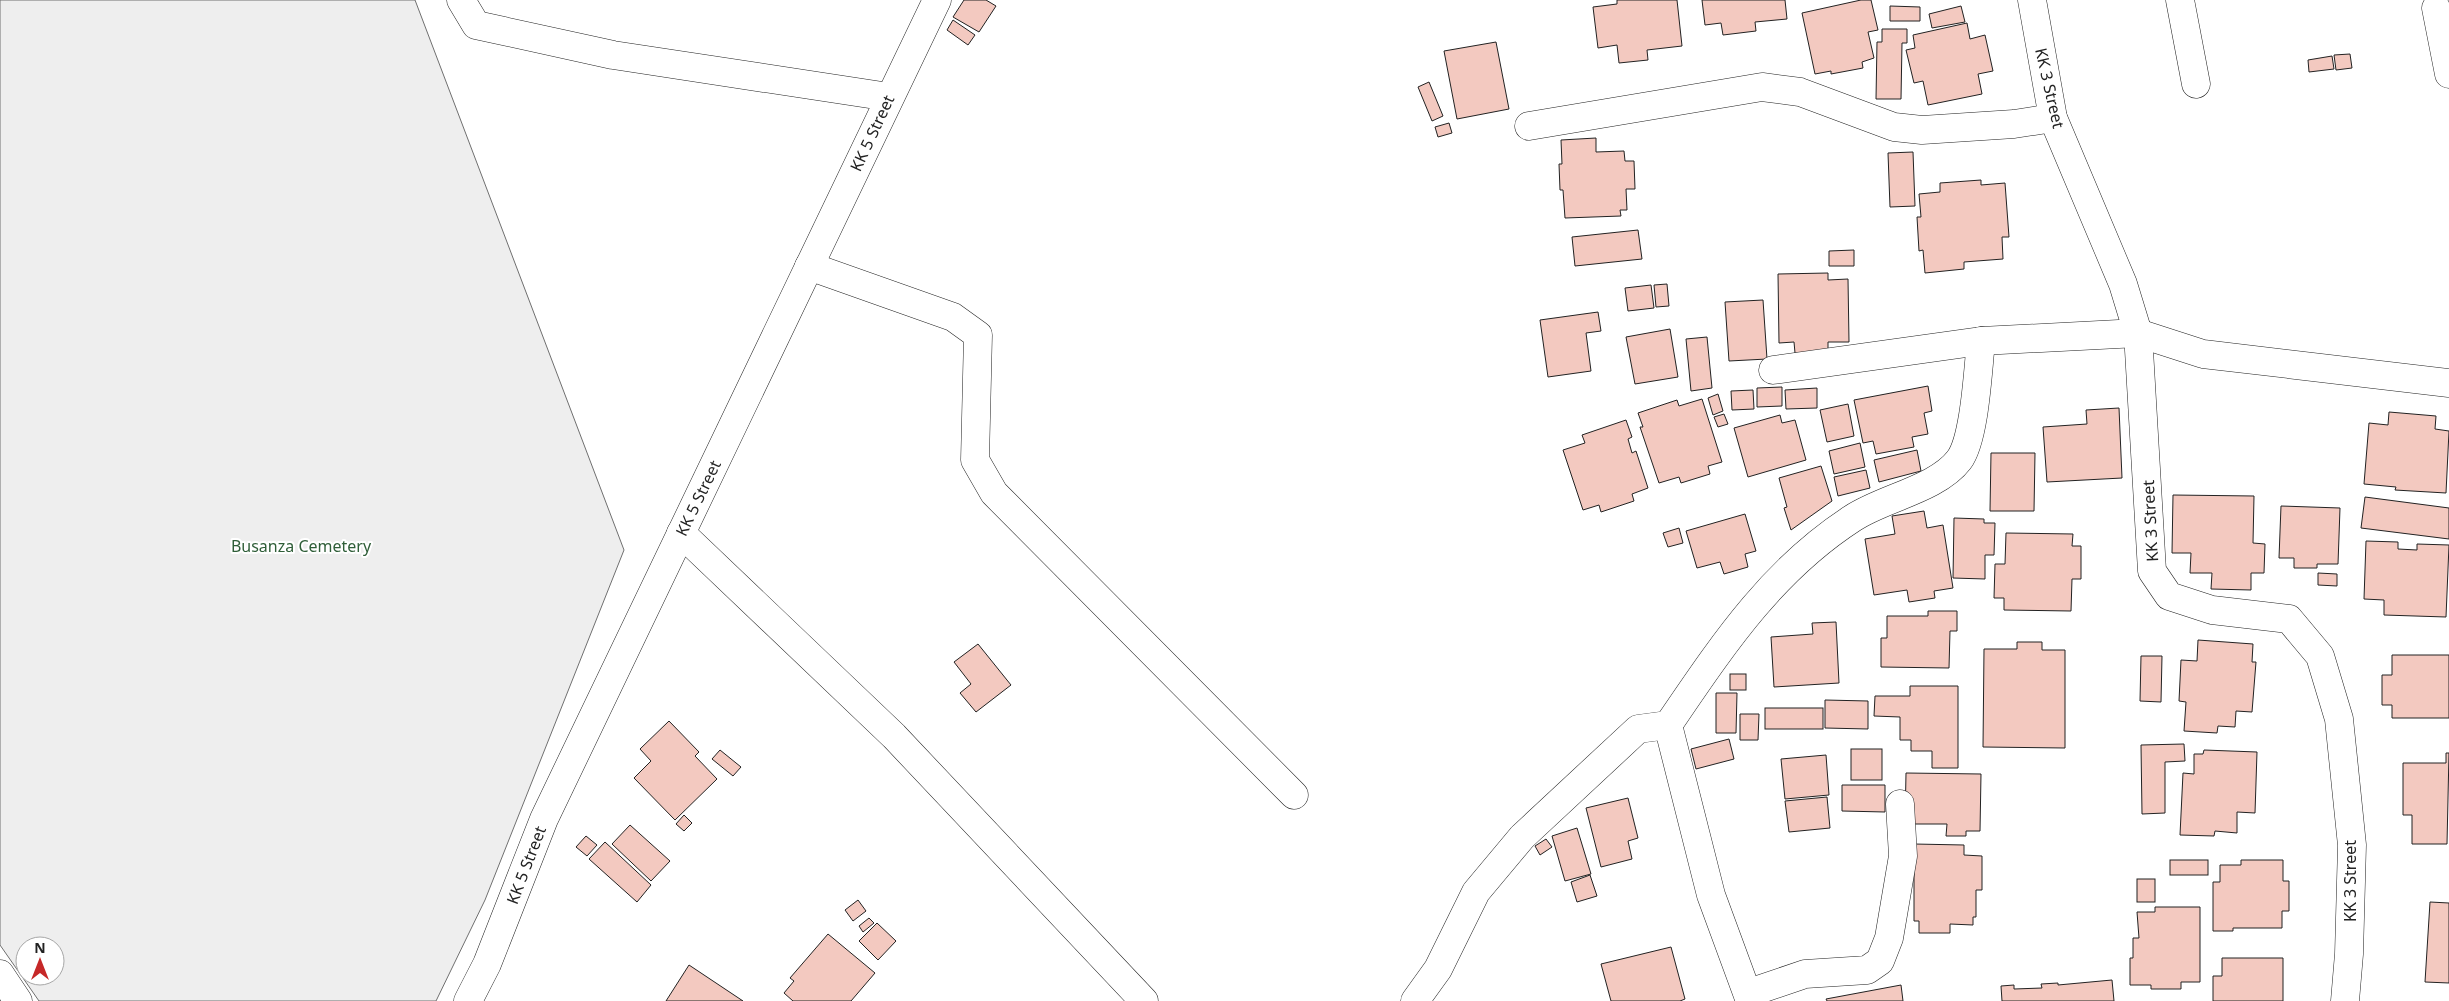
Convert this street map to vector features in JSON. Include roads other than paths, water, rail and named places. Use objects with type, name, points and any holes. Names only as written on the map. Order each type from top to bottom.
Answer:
[{"type":"street","points":[[461,0],[476,24],[485,27],[613,56],[889,97]]},
{"type":"street","name":"KK 5 Street","points":[[468,1001],[487,964],[544,819],[937,0]]},
{"type":"street","name":"KK 3 Street","points":[[2032,0],[2053,118],[2123,284],[2138,333],[2152,571],[2169,596],[2212,610],[2289,619],[2320,656],[2339,719],[2352,845],[2349,954],[2345,1001]]},
{"type":"street","points":[[2180,0],[2196,84]]},
{"type":"street","points":[[2436,8],[2449,74]]},
{"type":"street","points":[[1529,126],[1762,87],[1800,92],[1894,127],[1922,130],[2014,124],[2053,118]]},
{"type":"street","points":[[810,266],[954,317],[978,335],[975,460],[994,493],[1294,794]]},
{"type":"street","points":[[1773,370],[1981,341],[2138,333],[2203,354],[2449,383]]},
{"type":"street","points":[[1415,1001],[1438,969],[1476,892],[1522,837],[1638,729],[1668,725],[1731,633],[1787,569],[1854,517],[1940,476],[1960,459],[1972,424],[1981,341]]},
{"type":"street","points":[[681,533],[894,736],[1144,1001]]},
{"type":"street","points":[[1668,725],[1711,894],[1750,997],[1805,974],[1867,970],[1880,961],[1889,938],[1903,856],[1900,804]]},
{"type":"street","points":[[0,974],[18,1001]]},
{"type":"park label","name":"Busanza Cemetery","points":[[301,546]]}]
